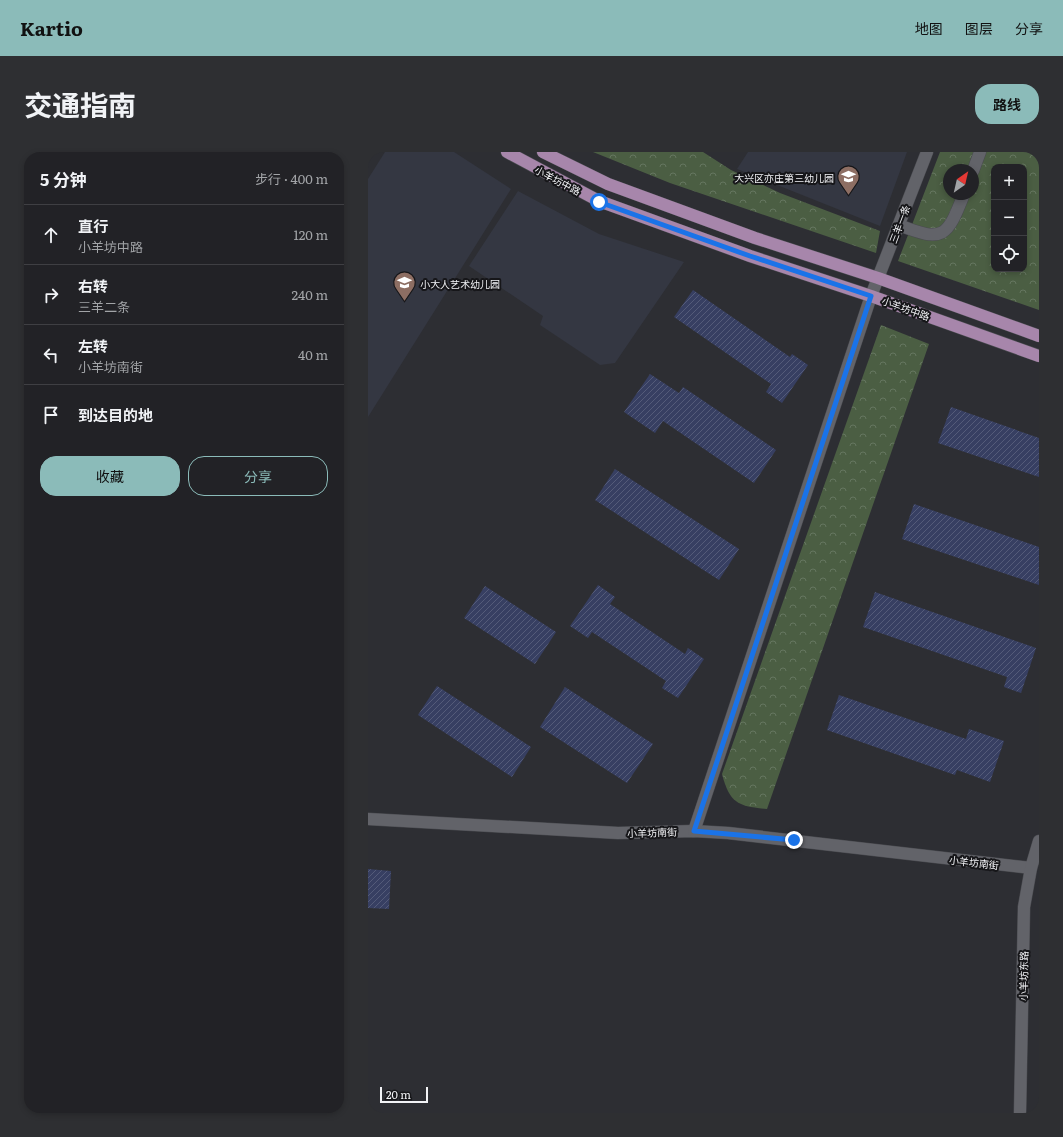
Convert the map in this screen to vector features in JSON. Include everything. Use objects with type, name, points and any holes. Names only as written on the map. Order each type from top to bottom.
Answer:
[{"type":"main road","name":"小羊坊中路","points":[[507,152],[599,202],[1039,356]]},
{"type":"main road","name":"小羊坊中路","points":[[543,152],[608,184],[755,238],[878,278],[1039,336]]},
{"type":"street","name":"三羊一条","points":[[694,831],[871,296],[927,152]]},
{"type":"street","points":[[976,164],[980,152]]},
{"type":"street","points":[[899,225],[919,233],[934,236],[946,232],[955,219],[962,200]]},
{"type":"street","name":"小羊坊南街","points":[[368,819],[618,833],[694,831],[736,834],[1031,868]]},
{"type":"street","name":"小羊坊东路","points":[[1020,1113],[1024,907],[1031,868],[1039,841]]},
{"type":"shaded area","name":"小大人艺术幼儿园","points":[[385,152],[454,152],[511,189],[368,417],[368,179]]},
{"type":"shaded area","name":"大兴区亦庄第三幼儿园","points":[[748,152],[907,152],[880,226],[737,169]]},
{"type":"shaded area","points":[[518,191],[599,234],[684,262],[615,363],[600,365],[540,325],[543,316],[469,266]]},
{"type":"green space","points":[[593,152],[703,152],[731,170],[780,193],[880,231],[876,253],[670,183]]},
{"type":"green space","points":[[940,152],[1039,152],[1039,310],[898,261]]},
{"type":"green space","points":[[881,325],[929,344],[767,809],[742,805],[737,802],[728,792],[722,774]]},
{"type":"building","points":[[693,290],[790,357],[792,354],[808,365],[782,403],[766,392],[771,384],[674,317]]},
{"type":"building","points":[[650,374],[679,393],[683,387],[776,450],[754,483],[663,421],[655,433],[624,412]]},
{"type":"building","points":[[951,407],[1039,438],[1039,477],[938,443]]},
{"type":"building","points":[[615,469],[739,549],[719,580],[595,500]]},
{"type":"building","points":[[914,504],[1039,547],[1039,585],[902,539]]},
{"type":"building","points":[[598,585],[615,597],[610,604],[685,654],[688,648],[704,659],[678,698],[662,688],[666,681],[592,632],[588,638],[570,626]]},
{"type":"building","points":[[485,586],[556,632],[535,664],[464,618]]},
{"type":"building","points":[[875,592],[1036,648],[1021,693],[1004,687],[1007,677],[863,627]]},
{"type":"building","points":[[437,686],[531,747],[512,777],[418,715]]},
{"type":"building","points":[[565,687],[653,744],[627,783],[540,727]]},
{"type":"building","points":[[839,695],[966,739],[969,729],[1004,741],[990,782],[957,770],[955,775],[827,730]]},
{"type":"building","points":[[368,869],[391,871],[389,909],[368,908]]},
{"type":"place","name":"大兴区亦庄第三幼儿园","points":[[849,196]]},
{"type":"place","name":"小大人艺术幼儿园","points":[[404,302]]},
{"type":"route","points":[[599,202],[750,256],[871,296],[694,831],[794,840]]}]
